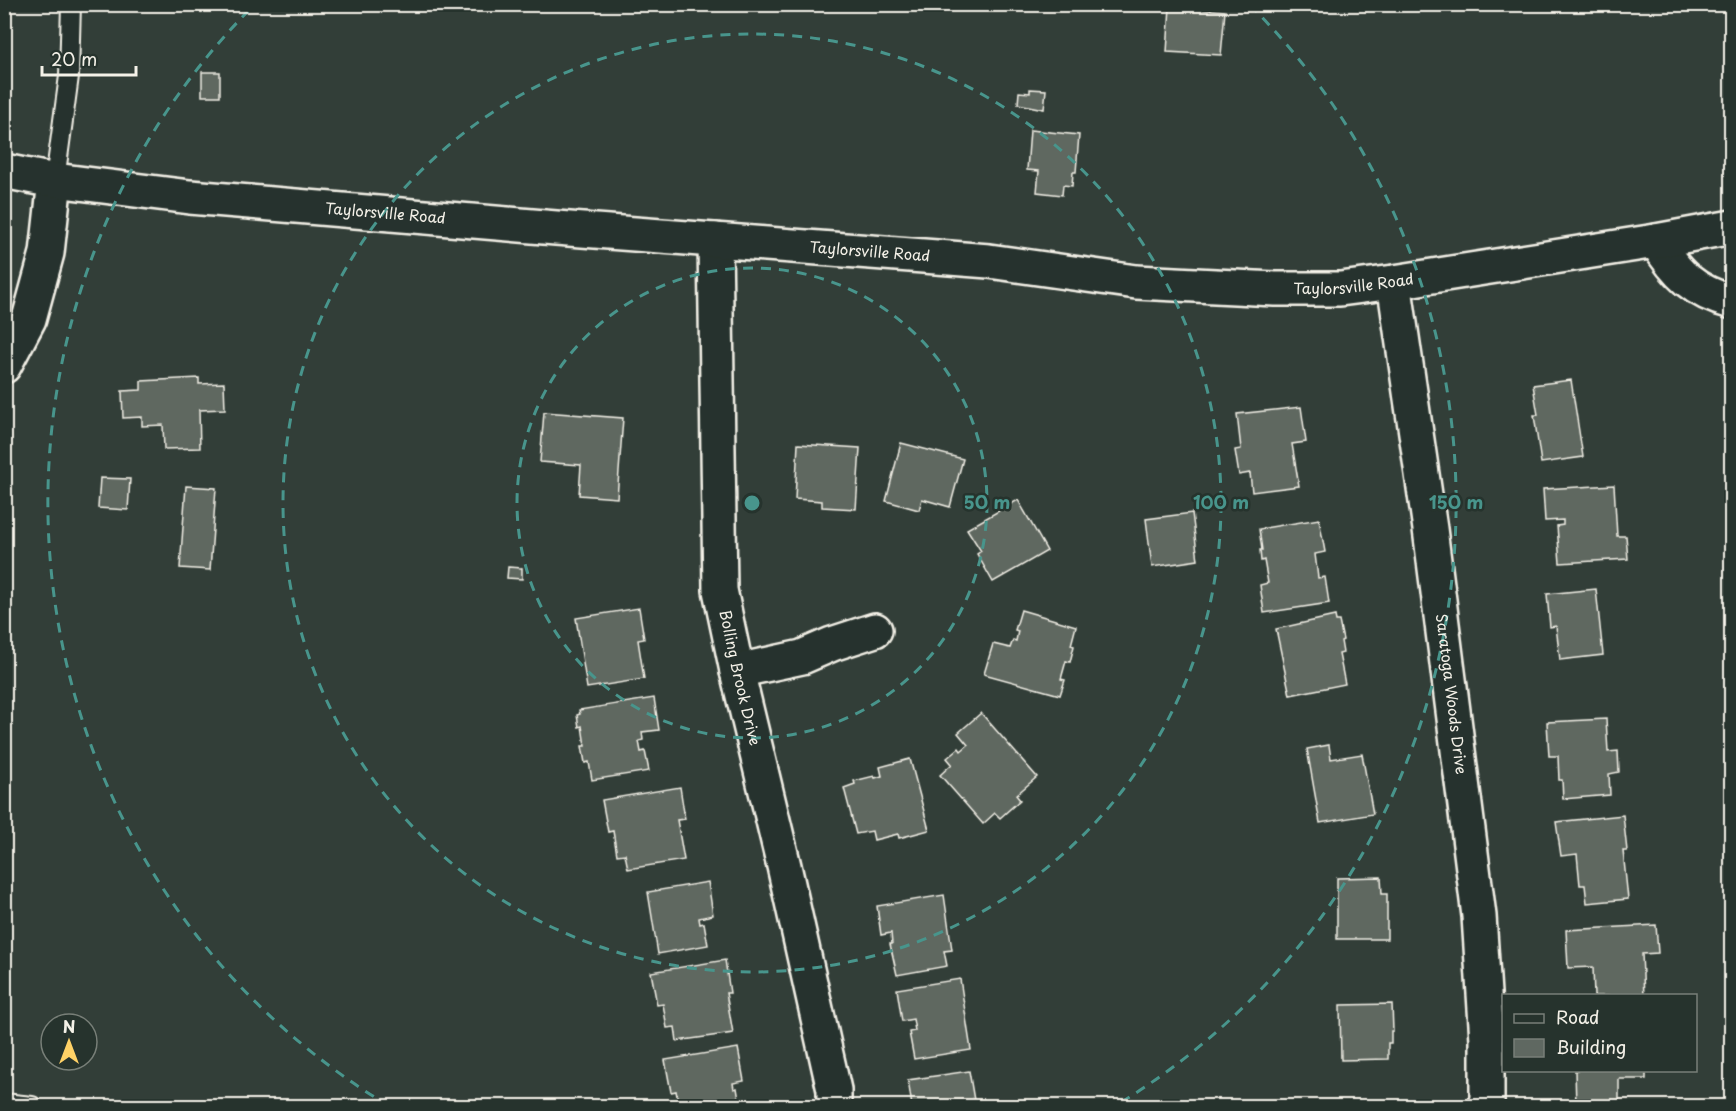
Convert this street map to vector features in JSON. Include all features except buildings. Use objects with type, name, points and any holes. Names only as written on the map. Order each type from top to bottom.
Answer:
[{"type":"street","name":"Taylorsville Road","points":[[4,171],[55,180],[190,197],[989,261],[1136,282],[1286,289],[1340,289],[1394,282],[1656,242],[1731,226]]},
{"type":"street","points":[[4,366],[29,319],[47,253],[55,180]]},
{"type":"street","name":"Bolling Brook Drive","points":[[715,240],[720,590],[834,1090],[834,1107]]},
{"type":"street","points":[[1656,242],[1669,263],[1690,284],[1714,297],[1731,302]]},
{"type":"street","name":"Saratoga Woods Drive","points":[[1394,282],[1430,529],[1479,916],[1486,1040],[1487,1107]]},
{"type":"street","points":[[737,671],[802,657],[875,630]]},
{"type":"lane","points":[[55,180],[69,76],[71,4]]},
{"type":"lane","points":[[4,1103],[32,1107]]}]
